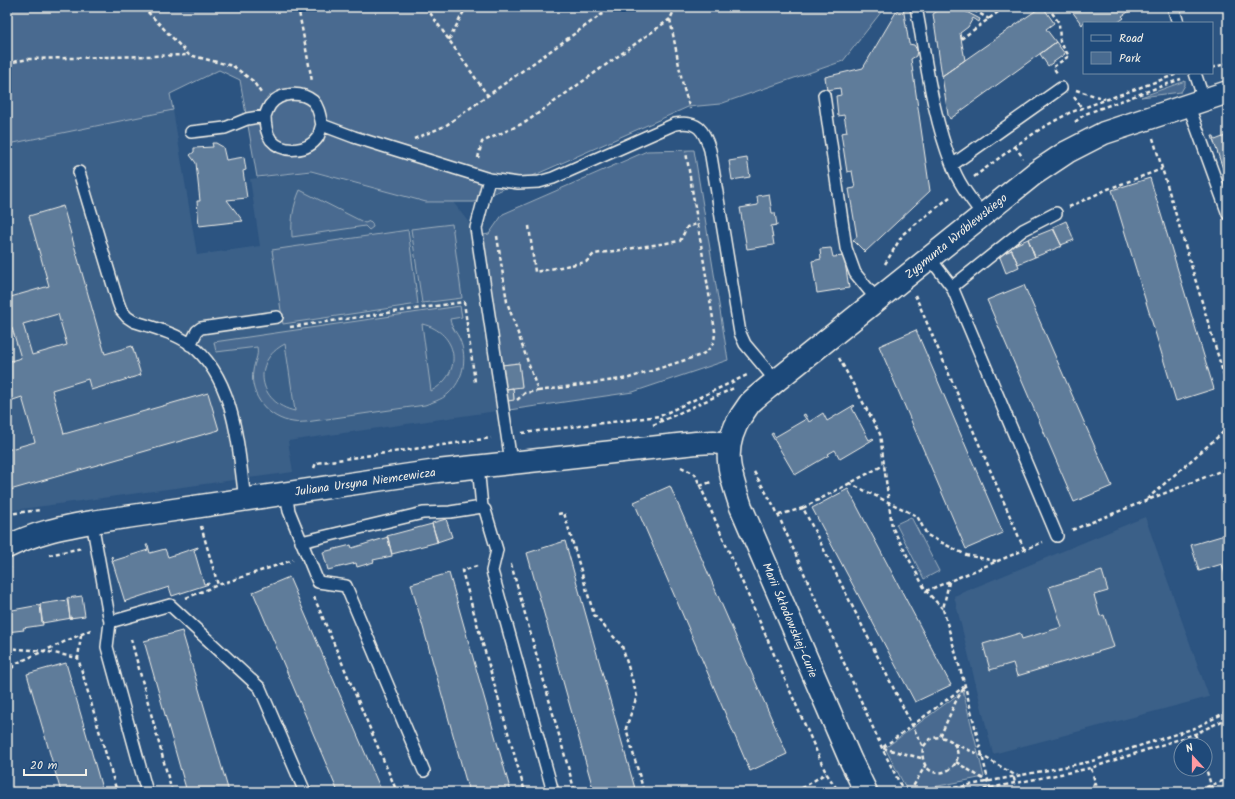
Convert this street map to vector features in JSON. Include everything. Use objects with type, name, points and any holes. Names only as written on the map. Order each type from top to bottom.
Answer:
[{"type":"street","name":"Zygmunta Wróblewskiego","points":[[729,445],[734,427],[750,404],[776,381],[982,214],[1034,174],[1067,152],[1104,133],[1228,92]]},
{"type":"street","name":"Juliana Ursyna Niemcewicza","points":[[7,548],[22,539],[50,530],[92,522],[478,466],[696,443],[714,442],[729,445]]},
{"type":"street","name":"Marii Skłodowskiej-Curie","points":[[729,445],[730,474],[741,508],[850,759],[866,792]]},
{"type":"lane","points":[[916,7],[938,121],[952,166],[963,186],[982,214]]},
{"type":"lane","points":[[1173,7],[1178,22]]},
{"type":"lane","points":[[1195,74],[1196,102],[1228,213]]},
{"type":"lane","points":[[952,166],[1065,88]]},
{"type":"lane","points":[[291,94],[303,95],[313,102],[320,112],[322,125],[318,137],[308,146],[296,150],[283,148],[272,140],[266,129],[265,116],[270,105],[278,97],[291,94]]},
{"type":"lane","points":[[824,95],[846,248],[855,273],[876,300]]},
{"type":"lane","points":[[191,132],[225,128],[247,119],[265,116]]},
{"type":"lane","points":[[322,125],[391,149],[489,179],[518,183],[553,178],[675,124],[685,122],[696,125],[702,131],[710,150],[740,333],[745,344],[776,381]]},
{"type":"lane","points":[[79,172],[108,272],[122,310],[133,321],[180,339],[190,345],[213,369],[221,383],[234,426],[245,500]]},
{"type":"lane","points":[[489,179],[476,228],[511,462]]},
{"type":"lane","points":[[952,287],[1023,230],[1056,213]]},
{"type":"lane","points":[[929,257],[952,287],[1057,536]]},
{"type":"lane","points":[[190,345],[197,331],[201,328],[277,316]]},
{"type":"lane","points":[[478,466],[482,507],[485,510],[497,550],[492,571],[553,792]]},
{"type":"lane","points":[[286,494],[289,511],[318,582],[346,586],[424,771]]},
{"type":"lane","points":[[301,542],[423,513],[450,512],[482,507]]},
{"type":"lane","points":[[92,522],[110,622],[106,647],[147,792]]},
{"type":"lane","points":[[110,622],[170,605],[260,688],[305,792]]},
{"type":"path","points":[[143,7],[189,55]]},
{"type":"path","points":[[298,7],[314,92],[313,102]]},
{"type":"path","points":[[426,7],[488,96]]},
{"type":"path","points":[[449,40],[466,7]]},
{"type":"path","points":[[391,149],[444,126],[612,7]]},
{"type":"path","points":[[473,174],[482,142],[526,122],[670,19],[676,7]]},
{"type":"path","points":[[968,7],[988,19]]},
{"type":"path","points":[[961,39],[1005,7]]},
{"type":"path","points":[[1048,7],[1059,23],[1060,42],[1070,56],[1053,67],[1065,88],[1082,108]]},
{"type":"path","points":[[670,19],[683,86],[696,125]]},
{"type":"path","points":[[7,63],[30,59],[189,55],[233,66],[253,80],[270,105]]},
{"type":"path","points":[[1213,68],[1228,63]]},
{"type":"path","points":[[862,282],[887,262],[903,234],[1015,146],[1042,128],[1069,113],[1178,74]]},
{"type":"path","points":[[1065,88],[1089,93],[1106,99]]},
{"type":"path","points":[[1151,132],[1228,388]]},
{"type":"path","points":[[503,406],[513,404],[525,393],[629,378],[700,355],[708,351],[713,345],[714,331],[686,152]]},
{"type":"path","points":[[1056,213],[1108,188],[1162,169]]},
{"type":"path","points":[[529,226],[535,272],[586,262],[594,254],[680,241],[687,227],[697,224]]},
{"type":"path","points":[[497,236],[507,302],[538,391]]},
{"type":"path","points":[[914,291],[1024,550]]},
{"type":"path","points":[[277,316],[279,328],[464,302],[476,382]]},
{"type":"path","points":[[836,352],[880,434],[892,527],[926,591],[944,609]]},
{"type":"path","points":[[662,428],[660,416],[743,378],[761,364]]},
{"type":"path","points":[[1145,501],[1228,428]]},
{"type":"path","points":[[677,465],[695,474],[826,773],[840,792]]},
{"type":"path","points":[[779,515],[803,508],[884,465]]},
{"type":"path","points":[[700,486],[751,466],[779,515],[882,748],[904,792]]},
{"type":"path","points":[[926,591],[1057,536],[1228,468]]},
{"type":"path","points":[[849,483],[917,516],[927,535],[966,555],[998,561]]},
{"type":"path","points":[[803,508],[923,747],[922,758],[925,766],[932,772],[942,773],[951,769],[956,762],[958,753],[954,744]]},
{"type":"path","points":[[558,514],[564,513],[594,615],[622,646],[636,696],[626,728],[644,792]]},
{"type":"path","points":[[199,520],[218,585]]},
{"type":"path","points":[[509,557],[575,792]]},
{"type":"path","points":[[170,605],[218,585],[297,559]]},
{"type":"path","points":[[494,562],[462,570],[525,792]]},
{"type":"path","points":[[949,582],[944,609],[990,788]]},
{"type":"path","points":[[313,595],[396,792]]},
{"type":"path","points":[[7,673],[17,663],[110,622]]},
{"type":"path","points":[[81,635],[78,658],[116,792]]},
{"type":"path","points":[[131,639],[172,792]]},
{"type":"path","points":[[7,648],[44,651],[78,658]]},
{"type":"path","points":[[882,748],[965,686]]},
{"type":"path","points":[[940,737],[956,701],[965,686]]},
{"type":"path","points":[[934,792],[1089,762],[1195,728],[1228,712]]},
{"type":"path","points":[[970,792],[1091,768],[1195,734],[1228,718]]},
{"type":"path","points":[[923,747],[930,740],[940,737],[948,739],[954,744],[981,755],[1013,774],[1016,783]]},
{"type":"path","points":[[882,748],[922,758]]},
{"type":"path","points":[[956,762],[988,782]]},
{"type":"path","points":[[910,792],[925,766]]},
{"type":"path","points":[[1091,768],[1099,792]]},
{"type":"path","points":[[796,792],[826,773]]},
{"type":"path","points":[[1209,777],[1213,792]]},
{"type":"path","points":[[1193,792],[1228,779]]},
{"type":"path","points":[[1090,792],[1095,782]]},
{"type":"shaded area","points":[[173,110],[197,255],[260,246],[250,179],[311,172],[430,203],[453,202],[469,223],[497,411],[288,441],[293,472],[7,511],[7,149],[9,144]]},
{"type":"shaded area","points":[[1145,517],[1209,697],[993,754],[954,596]]},
{"type":"green space","points":[[7,7],[885,7],[843,61],[720,104],[688,107],[474,202],[426,202],[311,171],[257,177],[240,80],[219,70],[170,94],[173,110],[9,144],[7,148]]},
{"type":"green space","points":[[1185,81],[1185,85],[1181,92],[1141,97]]},
{"type":"green space","points":[[694,150],[728,360],[633,392],[509,410],[508,401],[514,399],[513,388],[522,386],[519,363],[502,365],[483,235],[489,234],[503,214],[647,151]]},
{"type":"green space","points":[[300,190],[365,223],[370,221],[373,227],[369,230],[365,226],[292,237],[293,213]]},
{"type":"green space","points":[[452,224],[462,298],[422,303],[411,229]]},
{"type":"green space","points":[[408,230],[418,304],[283,324],[272,250]]},
{"type":"green space","points":[[460,306],[462,317],[450,319],[459,337],[464,355],[464,362],[463,369],[453,389],[443,398],[431,403],[306,422],[296,422],[284,420],[276,416],[262,405],[254,389],[253,380],[257,347],[216,352],[214,342]],"holes":[[[422,324],[434,328],[443,335],[450,344],[453,354],[453,364],[449,374],[442,383],[431,391]],[[285,344],[295,411],[283,407],[273,400],[263,381],[263,371],[267,361],[274,351]]]},
{"type":"green space","points":[[911,517],[939,571],[924,579],[896,524]]},
{"type":"green space","points":[[963,691],[984,777],[908,792],[885,748]]},
{"type":"building","points":[[899,7],[903,7],[909,44],[914,45],[917,50],[916,56],[911,59],[930,191],[865,252],[853,240],[857,237],[849,189],[855,188],[852,171],[847,172],[841,133],[847,132],[844,115],[838,116],[836,96],[841,95],[840,88],[827,90],[825,77],[863,68]]},
{"type":"building","points":[[943,7],[957,7],[980,19],[979,22],[973,18],[968,27],[960,33],[965,60],[942,76],[933,14]]},
{"type":"building","points":[[1043,7],[1054,23],[1046,29],[1056,42],[950,119],[948,115],[942,76]]},
{"type":"building","points":[[1069,7],[1134,7],[1136,10],[1134,11],[1133,9],[1122,16],[1124,18],[1118,22],[1083,22],[1082,25]]},
{"type":"building","points":[[1056,42],[1065,54],[1048,66],[1040,54]]},
{"type":"building","points":[[1228,135],[1227,181],[1212,136],[1214,136],[1215,140]]},
{"type":"building","points":[[212,143],[216,143],[223,147],[226,160],[244,157],[246,170],[243,171],[247,198],[227,200],[243,221],[199,226],[197,201],[200,201],[196,163],[190,155],[194,152],[194,148],[213,147]]},
{"type":"building","points":[[747,158],[750,177],[732,180],[729,161]]},
{"type":"building","points":[[1150,178],[1214,389],[1176,401],[1112,190]]},
{"type":"building","points":[[769,194],[772,213],[775,213],[777,225],[771,226],[774,245],[747,249],[740,208],[758,205],[757,196]]},
{"type":"building","points":[[63,206],[105,354],[132,346],[141,375],[91,390],[88,379],[52,390],[64,434],[208,393],[219,430],[10,490],[7,479],[7,450],[35,442],[22,397],[7,402],[7,362],[21,358],[12,328],[7,329],[7,298],[49,286],[29,216]],"holes":[[[58,314],[67,345],[32,355],[23,324]]]},
{"type":"building","points":[[1066,221],[1074,240],[1061,245],[1053,227]]},
{"type":"building","points":[[1053,229],[1062,246],[1035,257],[1028,239]]},
{"type":"building","points":[[1028,239],[1035,257],[1018,264],[1010,247]]},
{"type":"building","points":[[831,248],[833,257],[844,256],[849,288],[817,293],[812,261],[821,259],[820,249]]},
{"type":"building","points":[[1012,250],[1019,267],[1006,273],[999,255]]},
{"type":"building","points":[[1024,285],[1112,486],[1074,502],[987,300]]},
{"type":"building","points":[[916,330],[1003,533],[966,549],[879,346]]},
{"type":"building","points":[[519,363],[522,387],[506,389],[502,365]]},
{"type":"building","points":[[513,388],[514,400],[508,401],[506,389]]},
{"type":"building","points":[[854,405],[855,406],[852,408],[869,440],[874,439],[840,459],[835,450],[795,475],[771,434],[773,433],[775,437],[806,419],[803,415],[805,414],[809,422],[823,413],[827,421]]},
{"type":"building","points":[[670,486],[787,754],[750,771],[634,502]]},
{"type":"building","points":[[848,489],[951,685],[915,702],[812,508]]},
{"type":"building","points":[[446,519],[452,537],[437,542],[432,523]]},
{"type":"building","points":[[432,524],[438,542],[392,554],[387,536]]},
{"type":"building","points":[[1228,534],[1228,576],[1226,577],[1222,564],[1199,571],[1191,545]]},
{"type":"building","points":[[388,537],[392,556],[373,560],[374,562],[357,567],[356,563],[328,570],[323,552],[351,545],[352,548]]},
{"type":"building","points":[[565,541],[636,792],[594,792],[527,553]]},
{"type":"building","points":[[146,545],[148,545],[150,553],[165,549],[168,557],[198,547],[194,550],[204,584],[209,584],[172,596],[169,587],[125,602],[111,557],[112,556],[113,561],[148,550]]},
{"type":"building","points":[[1102,571],[1108,591],[1094,595],[1100,616],[1104,615],[1114,647],[1017,676],[1013,663],[990,670],[983,644],[1020,633],[1022,639],[1062,627],[1049,587]]},
{"type":"building","points":[[449,573],[511,792],[469,792],[411,584]]},
{"type":"building","points":[[289,577],[382,792],[338,792],[253,592]]},
{"type":"building","points":[[82,596],[85,616],[70,618],[67,598]]},
{"type":"building","points":[[68,600],[70,618],[72,618],[42,623],[40,604]]},
{"type":"building","points":[[40,605],[43,625],[23,628],[24,630],[7,632],[7,611]]},
{"type":"building","points":[[182,631],[229,792],[187,792],[144,641]]},
{"type":"building","points":[[66,663],[103,792],[61,792],[27,674]]}]
